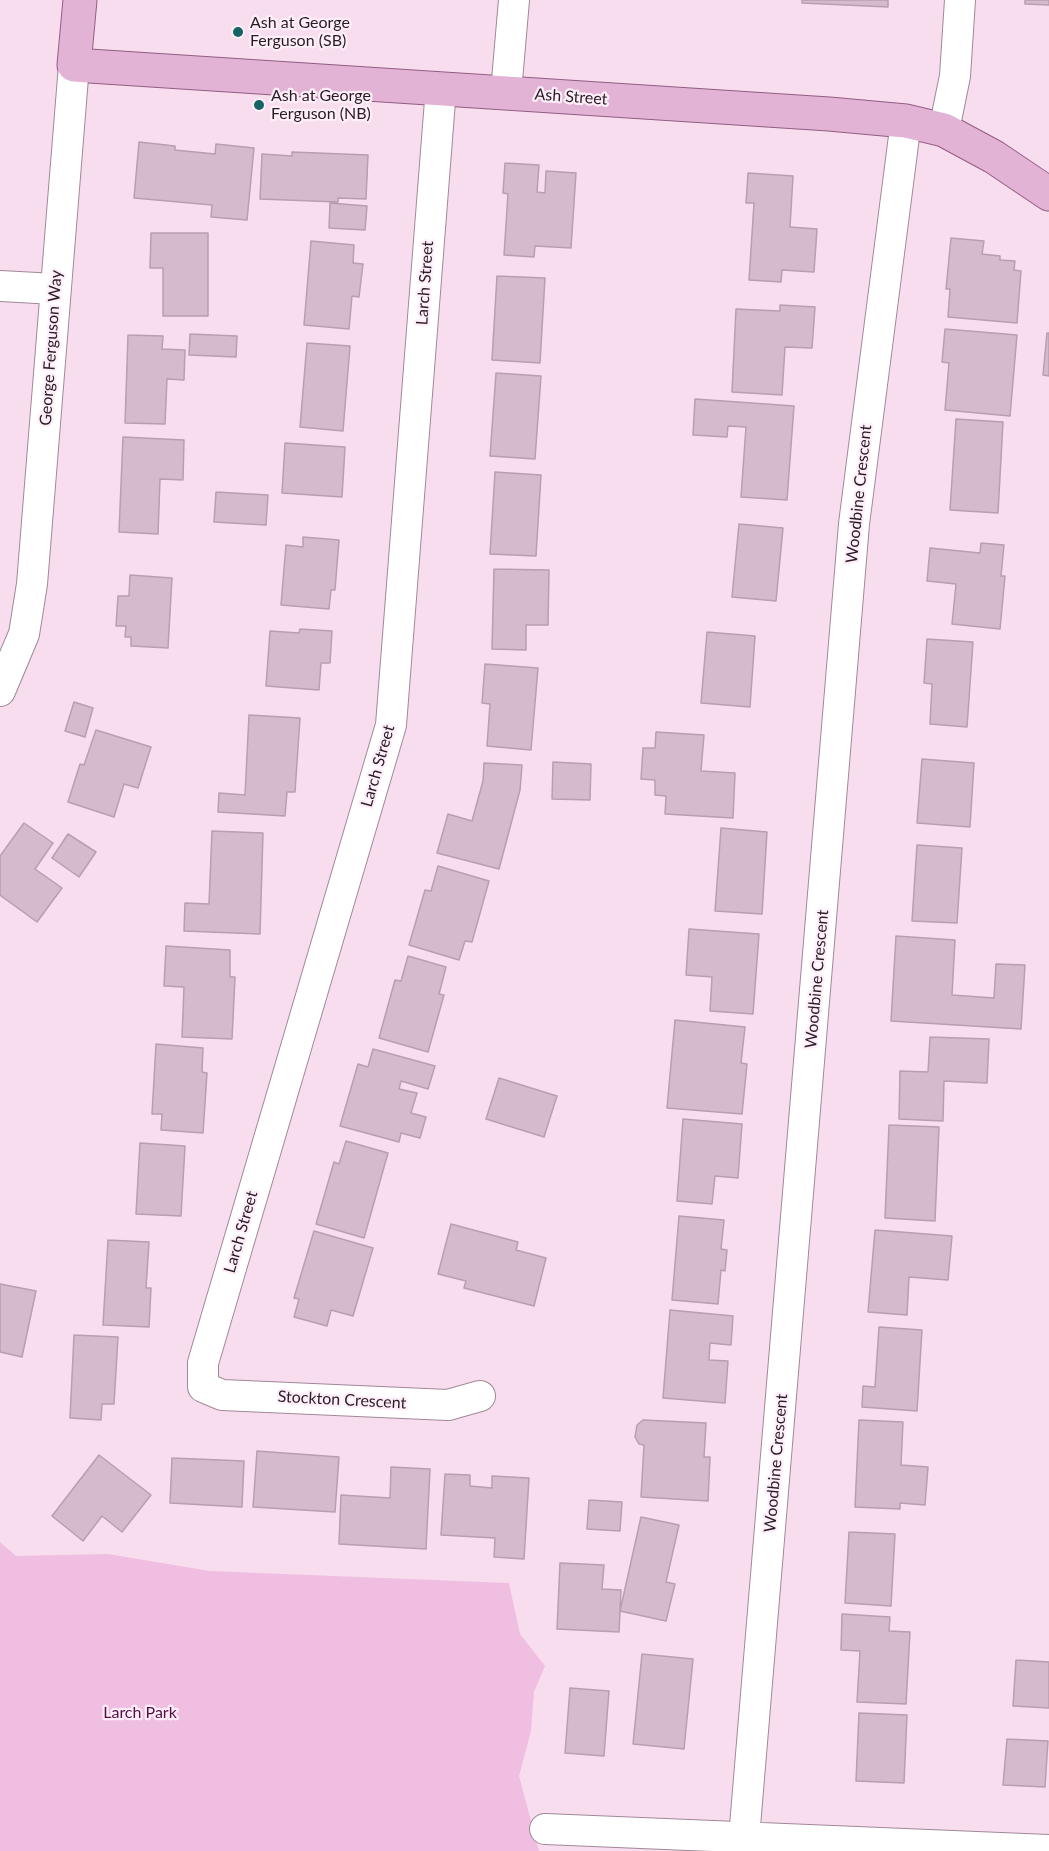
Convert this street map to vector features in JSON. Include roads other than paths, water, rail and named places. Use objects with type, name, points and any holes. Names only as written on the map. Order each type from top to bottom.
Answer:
[{"type":"main road","name":"George Ferguson Way","points":[[74,65],[80,0]]},
{"type":"main road","name":"Ash Street","points":[[74,65],[441,87],[906,121],[944,130],[994,157],[1049,194]]},
{"type":"street","points":[[506,92],[514,0]]},
{"type":"street","points":[[944,130],[955,76],[960,0]]},
{"type":"street","name":"George Ferguson Way","points":[[0,691],[12,633],[32,584],[74,65]]},
{"type":"street","name":"Larch Street","points":[[203,1387],[202,1363],[391,725],[441,87]]},
{"type":"street","name":"Woodbine Crescent","points":[[744,1838],[854,524],[906,121]]},
{"type":"street","points":[[0,286],[55,289]]},
{"type":"street","name":"Stockton Crescent","points":[[203,1387],[222,1395],[448,1405],[480,1396]]},
{"type":"street","points":[[545,1829],[1049,1850]]},
{"type":"place","name":"Ash at George Ferguson (SB)","points":[[238,32]]},
{"type":"place","name":"Ash at George Ferguson (NB)","points":[[259,105]]},
{"type":"park label","name":"Larch Park","points":[[140,1713]]}]
